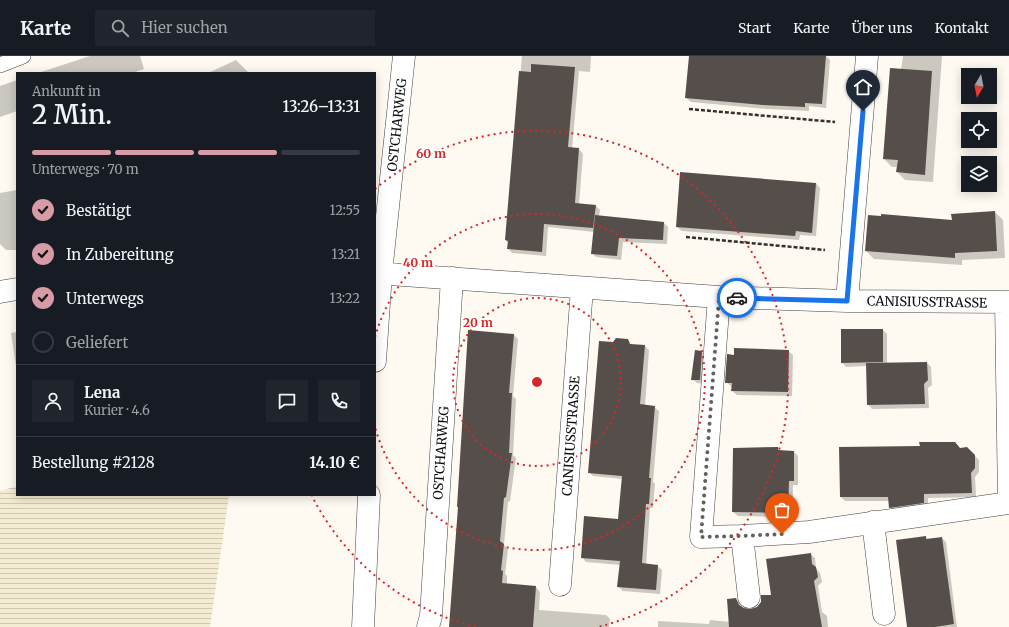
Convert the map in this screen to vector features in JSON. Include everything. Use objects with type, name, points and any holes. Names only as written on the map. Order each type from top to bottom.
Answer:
[{"type":"street","name":"OSTCHARWEG","points":[[376,332],[378,273],[404,56]]},
{"type":"street","name":"CANISIUSSTRASSE","points":[[847,301],[868,56]]},
{"type":"street","name":"CANISIUSSTRASSE","points":[[378,273],[719,298],[847,301],[1007,302],[1009,504],[809,532],[701,537],[719,298]]},
{"type":"street","name":"OSTCHARWEG","points":[[428,627],[431,616],[452,278]]},
{"type":"street","name":"CANISIUSSTRASSE","points":[[560,585],[582,288]]},
{"type":"street","points":[[0,292],[16,289]]},
{"type":"street","points":[[363,627],[369,496]]},
{"type":"street","points":[[873,522],[884,614]]},
{"type":"street","points":[[742,536],[749,597]]},
{"type":"lane","points":[[0,65],[23,56]]},
{"type":"path","points":[[689,109],[862,124]]},
{"type":"path","points":[[686,238],[851,252]]},
{"type":"shaded area","points":[[16,486],[16,496],[229,496],[210,627],[0,627],[0,491]]},
{"type":"building","points":[[689,56],[826,56],[822,104],[805,103],[805,107],[685,98]]},
{"type":"building","points":[[531,64],[575,67],[568,147],[579,148],[575,203],[596,205],[593,228],[544,224],[542,252],[507,249],[508,241],[505,240],[519,71],[531,72]]},
{"type":"building","points":[[890,68],[932,71],[925,175],[896,172],[898,160],[883,159]]},
{"type":"building","points":[[680,172],[816,183],[812,233],[796,231],[795,236],[676,227]]},
{"type":"building","points":[[995,211],[997,251],[955,253],[955,258],[865,251],[868,215],[881,216],[881,214],[952,220],[951,214]]},
{"type":"building","points":[[595,215],[664,222],[663,240],[619,238],[617,256],[591,254]]},
{"type":"building","points":[[841,329],[883,329],[883,362],[841,363]]},
{"type":"building","points":[[468,330],[514,334],[509,393],[512,393],[509,453],[512,453],[506,497],[504,498],[500,541],[504,544],[501,570],[503,571],[502,583],[536,586],[533,627],[449,627],[458,507]]},
{"type":"building","points":[[616,338],[628,339],[630,344],[645,345],[640,404],[655,406],[649,478],[651,478],[649,504],[646,504],[642,563],[658,565],[656,590],[617,587],[620,561],[581,558],[584,516],[618,519],[622,476],[588,473],[599,341],[613,342]]},
{"type":"building","points":[[734,348],[789,350],[788,392],[731,391],[732,383],[725,383],[727,354],[734,355]]},
{"type":"building","points":[[695,350],[702,351],[700,380],[691,380]]},
{"type":"building","points":[[927,362],[928,380],[924,384],[925,404],[867,405],[866,363]]},
{"type":"building","points":[[919,442],[955,442],[960,448],[967,447],[975,455],[975,468],[971,473],[972,493],[924,494],[924,503],[889,508],[888,497],[840,497],[839,447],[920,446]]},
{"type":"building","points":[[778,447],[778,450],[794,451],[794,481],[789,481],[788,513],[732,512],[733,448]]},
{"type":"building","points":[[926,536],[926,539],[942,537],[954,624],[935,627],[907,627],[896,540]]},
{"type":"building","points":[[811,553],[812,564],[816,567],[818,577],[814,581],[822,627],[729,627],[727,599],[736,598],[739,605],[750,609],[757,607],[761,602],[761,595],[771,595],[766,559]]},
{"type":"way so far","points":[[737,298],[719,298],[701,537],[782,534]]},
{"type":"route","points":[[737,298],[847,301],[863,111]]}]
